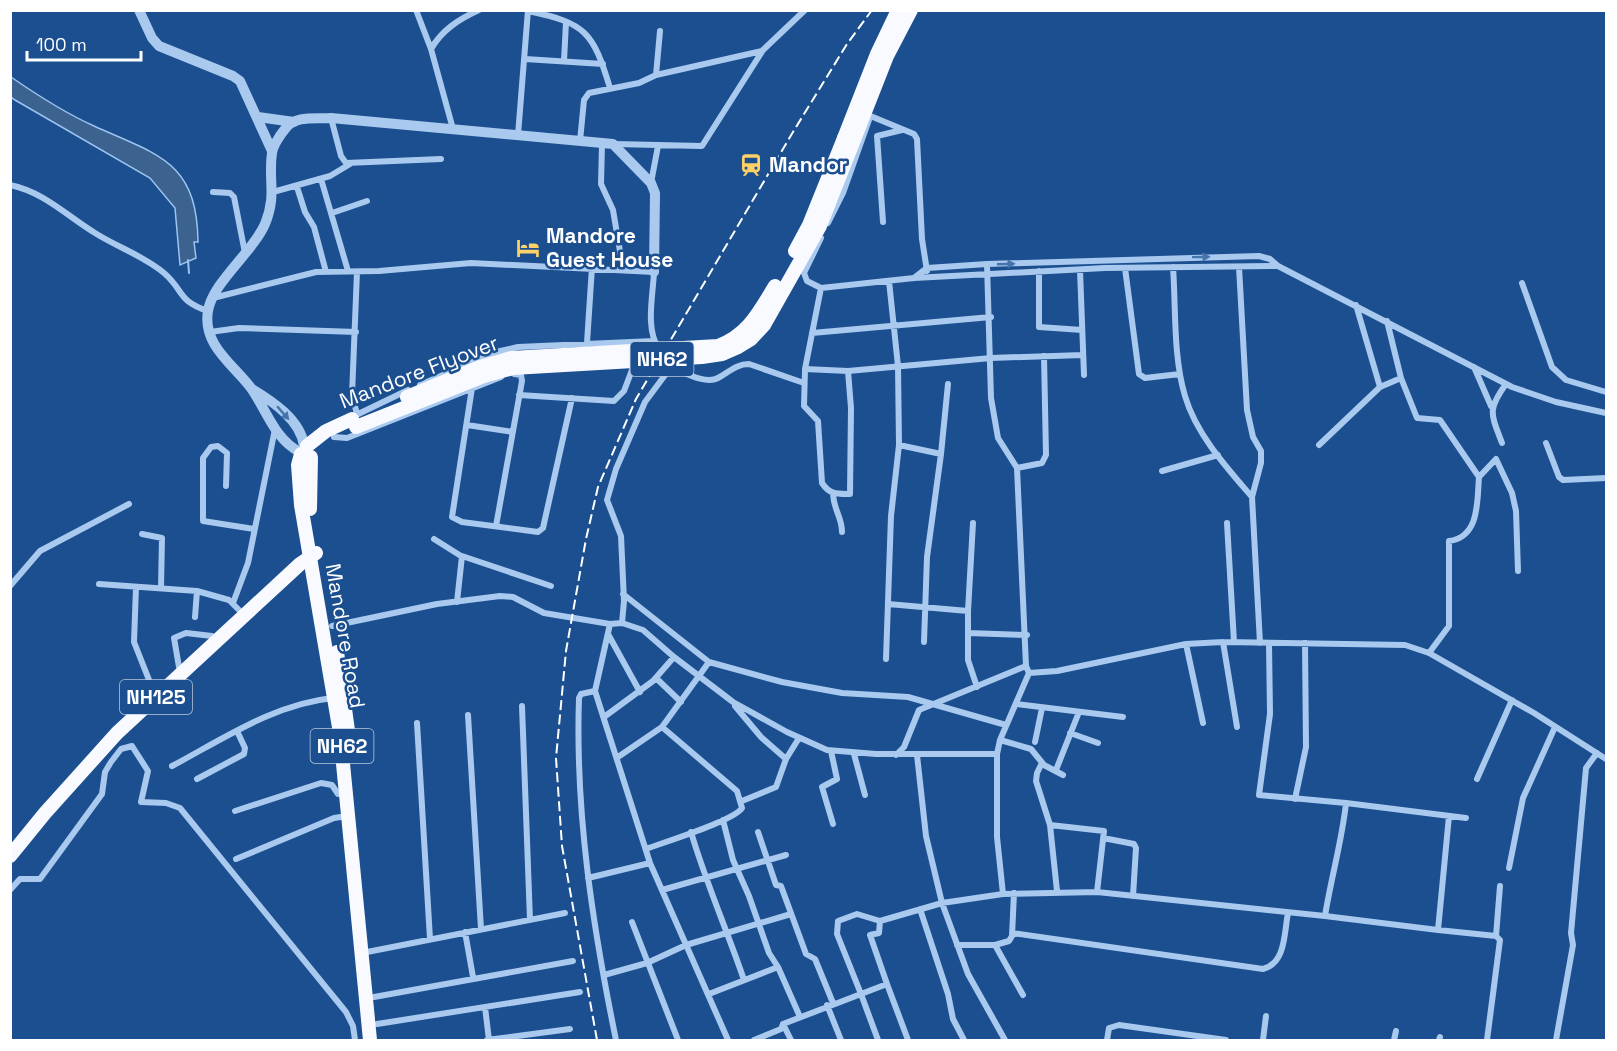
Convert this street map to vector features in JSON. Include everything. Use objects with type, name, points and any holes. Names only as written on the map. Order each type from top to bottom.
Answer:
[{"type":"highway","name":"NH62","points":[[863,113],[886,33],[898,10]]},
{"type":"highway","name":"NH62","points":[[863,113],[887,56],[911,10]]},
{"type":"highway","name":"Mandore Flyover","points":[[330,434],[355,420],[513,368],[702,357],[722,354],[738,347],[751,339],[764,325],[814,235],[849,139],[863,113]]},
{"type":"highway","name":"NH62","points":[[313,549],[306,451],[330,434]]},
{"type":"highway","name":"NH125","points":[[10,845],[90,752],[212,636],[236,607],[313,549]]},
{"type":"highway","name":"NH125","points":[[10,856],[45,813],[117,734],[313,549]]},
{"type":"highway","name":"Mandore Road","points":[[313,549],[332,626],[350,732],[370,1041]]},
{"type":"highway","name":"Mandore Road","points":[[313,549],[335,698],[379,1041]]},
{"type":"street","points":[[139,10],[152,38],[159,46],[237,78],[258,117],[272,151],[273,192],[265,224],[213,298],[208,311],[210,332],[220,353],[251,388],[276,428],[292,447],[306,451]]},
{"type":"street","points":[[416,10],[431,49],[453,129]]},
{"type":"street","points":[[431,49],[437,37],[461,19],[479,10]]},
{"type":"street","points":[[258,117],[294,122],[331,118],[608,144],[702,146],[763,50],[805,10]]},
{"type":"street","points":[[518,135],[528,11],[580,26],[592,40],[603,64],[610,88]]},
{"type":"street","points":[[564,61],[567,22]]},
{"type":"street","points":[[656,75],[660,31]]},
{"type":"street","points":[[580,141],[584,100],[589,93],[639,83],[656,75],[763,50]]},
{"type":"street","points":[[525,59],[603,64]]},
{"type":"street","points":[[928,278],[917,142],[914,134],[863,113],[843,193],[804,273],[807,281],[821,288],[914,278],[928,278],[988,276],[1080,270],[1278,266]]},
{"type":"street","points":[[331,118],[341,156],[350,164]]},
{"type":"street","points":[[272,151],[285,129],[294,122]]},
{"type":"street","points":[[883,222],[877,136],[904,130]]},
{"type":"street","points":[[608,144],[651,183]]},
{"type":"street","points":[[608,144],[602,187],[613,210],[623,269]]},
{"type":"street","points":[[658,146],[651,183],[656,207],[654,341],[671,367],[707,380],[717,379],[741,364],[750,364],[804,383]]},
{"type":"street","points":[[273,192],[321,179],[345,169],[350,164],[441,159]]},
{"type":"street","points":[[321,179],[348,272]]},
{"type":"street","points":[[10,185],[38,195],[95,233],[159,268],[171,280],[184,300],[208,311]]},
{"type":"street","points":[[297,187],[305,212],[314,227],[326,272]]},
{"type":"street","points":[[213,192],[230,193],[234,197],[245,254]]},
{"type":"street","points":[[332,213],[367,201]]},
{"type":"street","points":[[914,278],[927,268],[987,264],[1259,256],[1270,259],[1278,266],[1506,384],[1556,402],[1606,414]]},
{"type":"street","points":[[213,298],[305,274],[471,263],[592,267],[654,272]]},
{"type":"street","points":[[987,264],[991,317],[991,398],[998,438],[1017,468],[1016,504],[1027,635],[1027,667],[997,754],[997,837],[1003,894]]},
{"type":"street","points":[[587,343],[592,267]]},
{"type":"street","points":[[1173,267],[1180,374],[1189,409],[1218,455],[1252,496]]},
{"type":"street","points":[[1239,267],[1247,410],[1253,437],[1261,451],[1261,463],[1252,496],[1260,643]]},
{"type":"street","points":[[1125,268],[1139,374],[1145,378],[1180,374]]},
{"type":"street","points":[[1080,270],[1084,375]]},
{"type":"street","points":[[357,272],[352,395],[355,420],[496,352],[540,345],[654,341]]},
{"type":"street","points":[[1039,272],[1039,327],[1082,330]]},
{"type":"street","points":[[886,659],[891,516],[899,445],[898,366],[889,281]]},
{"type":"street","points":[[1522,283],[1552,367],[1558,376],[1606,392]]},
{"type":"street","points":[[821,288],[805,369],[804,406],[818,421],[822,483],[827,491],[833,494],[850,494],[851,408],[848,371]]},
{"type":"street","points":[[1356,305],[1380,387]]},
{"type":"street","points":[[812,333],[991,317]]},
{"type":"street","points":[[1387,321],[1401,378],[1417,418],[1440,420],[1479,477],[1477,506],[1468,533],[1457,540],[1449,541],[1449,626],[1431,651]]},
{"type":"street","points":[[210,332],[239,328],[356,332]]},
{"type":"street","points":[[519,395],[609,401],[618,399],[627,386],[642,341]]},
{"type":"street","points":[[1017,468],[1042,463],[1046,455],[1044,356]]},
{"type":"street","points":[[805,369],[848,371],[991,358],[1083,356]]},
{"type":"street","points":[[622,620],[621,536],[607,500],[616,469],[645,402],[671,367]]},
{"type":"street","points":[[1474,367],[1491,406],[1492,417],[1502,443]]},
{"type":"street","points":[[330,434],[347,438],[472,388],[518,374],[522,381],[496,526]]},
{"type":"street","points":[[1319,445],[1380,387],[1401,378]]},
{"type":"street","points":[[924,642],[927,557],[948,384]]},
{"type":"street","points":[[1491,406],[1506,384]]},
{"type":"street","points":[[251,388],[274,402],[282,410],[300,433],[306,451]]},
{"type":"street","points":[[472,388],[452,517],[462,522],[542,531],[572,398]]},
{"type":"street","points":[[467,425],[513,432]]},
{"type":"street","points":[[99,584],[197,591],[222,597],[236,607],[248,564],[276,428]]},
{"type":"street","points":[[1546,443],[1559,477],[1563,480],[1606,478]]},
{"type":"street","points":[[899,445],[941,454]]},
{"type":"street","points":[[226,486],[227,453],[218,446],[211,447],[203,458],[203,521],[254,529]]},
{"type":"street","points":[[1162,471],[1218,455]]},
{"type":"street","points":[[1479,477],[1496,459],[1512,493],[1516,511],[1518,571]]},
{"type":"street","points":[[833,494],[834,508],[842,520],[842,532]]},
{"type":"street","points":[[10,586],[40,551],[129,504]]},
{"type":"street","points":[[973,523],[968,633],[970,672],[975,684]]},
{"type":"street","points":[[1227,523],[1234,639]]},
{"type":"street","points":[[142,534],[162,538],[161,588]]},
{"type":"street","points":[[434,539],[461,558],[550,586]]},
{"type":"street","points":[[457,602],[461,558]]},
{"type":"street","points":[[136,587],[134,642],[153,690]]},
{"type":"street","points":[[195,617],[197,591]]},
{"type":"street","points":[[332,626],[457,602],[500,596],[513,597],[544,613],[610,624],[622,620],[644,630],[674,657],[733,702],[799,738],[831,751],[896,755],[997,754]]},
{"type":"street","points":[[623,598],[709,662],[782,682],[842,693],[908,697],[1006,725]]},
{"type":"street","points":[[888,604],[968,611]]},
{"type":"street","points":[[610,624],[595,691],[650,863],[728,1041]]},
{"type":"street","points":[[179,667],[174,638],[186,633],[212,636]]},
{"type":"street","points":[[968,633],[1027,635]]},
{"type":"street","points":[[608,634],[640,692]]},
{"type":"street","points":[[896,755],[904,747],[919,710],[925,703],[975,684],[1027,667],[1056,671],[1186,644],[1223,642],[1234,639],[1260,643],[1381,643],[1431,651],[1603,756]]},
{"type":"street","points":[[1223,642],[1237,727]]},
{"type":"street","points":[[1269,643],[1270,714],[1259,795],[1466,818]]},
{"type":"street","points":[[1295,799],[1306,747],[1305,643]]},
{"type":"street","points":[[1186,644],[1203,723]]},
{"type":"street","points":[[604,717],[640,692],[674,657]]},
{"type":"street","points":[[618,758],[662,727],[709,662]]},
{"type":"street","points":[[656,678],[681,702]]},
{"type":"street","points":[[595,691],[581,694],[579,698],[578,770],[588,878],[616,1041]]},
{"type":"street","points":[[172,766],[237,731],[301,702],[335,698]]},
{"type":"street","points":[[1477,779],[1512,700]]},
{"type":"street","points":[[733,702],[761,737],[786,759]]},
{"type":"street","points":[[1016,704],[1123,717]]},
{"type":"street","points":[[522,706],[530,920]]},
{"type":"street","points":[[1035,742],[1042,708]]},
{"type":"street","points":[[1056,771],[1079,712]]},
{"type":"street","points":[[468,715],[481,929]]},
{"type":"street","points":[[417,723],[430,939]]},
{"type":"street","points":[[646,849],[739,813],[742,801],[737,791],[662,727]]},
{"type":"street","points":[[1509,868],[1523,798],[1555,727]]},
{"type":"street","points":[[197,779],[244,754],[245,748],[237,731]]},
{"type":"street","points":[[1070,733],[1098,743]]},
{"type":"street","points":[[742,801],[774,788],[786,759],[799,738]]},
{"type":"street","points":[[1000,740],[1031,749],[1042,763],[1063,775]]},
{"type":"street","points":[[10,890],[20,879],[38,880],[42,876],[102,794],[105,771],[111,762],[121,749],[132,746],[148,771],[140,801],[174,805],[188,817],[346,1012],[353,1026],[355,1041]]},
{"type":"street","points":[[1557,1041],[1574,945],[1571,933],[1586,768],[1603,756],[1606,747]]},
{"type":"street","points":[[831,751],[837,779],[822,787],[833,824]]},
{"type":"street","points":[[854,754],[865,795]]},
{"type":"street","points":[[917,755],[926,836],[942,903],[968,974],[1005,1041]]},
{"type":"street","points":[[1042,763],[1036,781],[1050,825],[1057,891]]},
{"type":"street","points":[[235,811],[321,783],[332,785],[338,794],[347,791]]},
{"type":"street","points":[[1325,916],[1335,858],[1343,836],[1346,803]]},
{"type":"street","points":[[236,859],[334,818],[349,816]]},
{"type":"street","points":[[1438,930],[1449,816]]},
{"type":"street","points":[[723,820],[737,870],[769,953],[778,967],[800,1017]]},
{"type":"street","points":[[1050,825],[1102,830],[1097,892]]},
{"type":"street","points":[[691,832],[705,879],[728,933],[744,980]]},
{"type":"street","points":[[758,832],[776,885],[781,886],[806,954],[815,959],[841,1041]]},
{"type":"street","points":[[1103,838],[1134,844],[1136,848],[1133,897]]},
{"type":"street","points":[[662,890],[786,855]]},
{"type":"street","points":[[588,878],[650,863]]},
{"type":"street","points":[[1487,1041],[1500,944],[1496,936],[1500,886]]},
{"type":"street","points":[[878,1041],[837,934],[838,921],[857,914],[880,921],[942,903],[1003,894],[1057,891],[1097,892],[1496,936]]},
{"type":"street","points":[[957,945],[995,945],[1009,941],[1012,933],[1014,893]]},
{"type":"street","points":[[920,909],[947,989],[953,1019],[964,1041]]},
{"type":"street","points":[[366,952],[565,913]]},
{"type":"street","points":[[1012,933],[1263,969],[1274,966],[1279,958],[1288,913]]},
{"type":"street","points":[[604,975],[647,963],[686,945],[791,914]]},
{"type":"street","points":[[880,921],[879,933],[870,935],[908,1041]]},
{"type":"street","points":[[632,922],[678,1041]]},
{"type":"street","points":[[465,932],[473,977]]},
{"type":"street","points":[[995,945],[1023,995]]},
{"type":"street","points":[[374,997],[473,977],[573,961]]},
{"type":"street","points":[[708,994],[778,967]]},
{"type":"street","points":[[754,1041],[781,1029],[783,1024],[887,984]]},
{"type":"street","points":[[377,1024],[580,992]]},
{"type":"street","points":[[485,1007],[488,1040],[570,1029]]},
{"type":"street","points":[[1263,1041],[1266,1016]]},
{"type":"street","points":[[783,1024],[791,1041]]},
{"type":"street","points":[[1107,1041],[1109,1028],[1112,1026],[1226,1041]]},
{"type":"street","points":[[1394,1041],[1396,1031]]},
{"type":"water","points":[[11,77],[72,115],[155,154],[170,164],[182,177],[196,215],[198,242],[194,242],[196,258],[180,265],[175,208],[150,178],[15,100],[11,97]]},
{"type":"waterway","points":[[188,260],[189,273]]},
{"type":"railway","points":[[597,1040],[562,846],[556,758],[566,651],[586,539],[598,487],[636,399],[793,132],[847,44],[872,10]]},
{"type":"place","name":"Mandor","points":[[751,165]]},
{"type":"place","name":"Mandore Guest House","points":[[528,248]]}]
